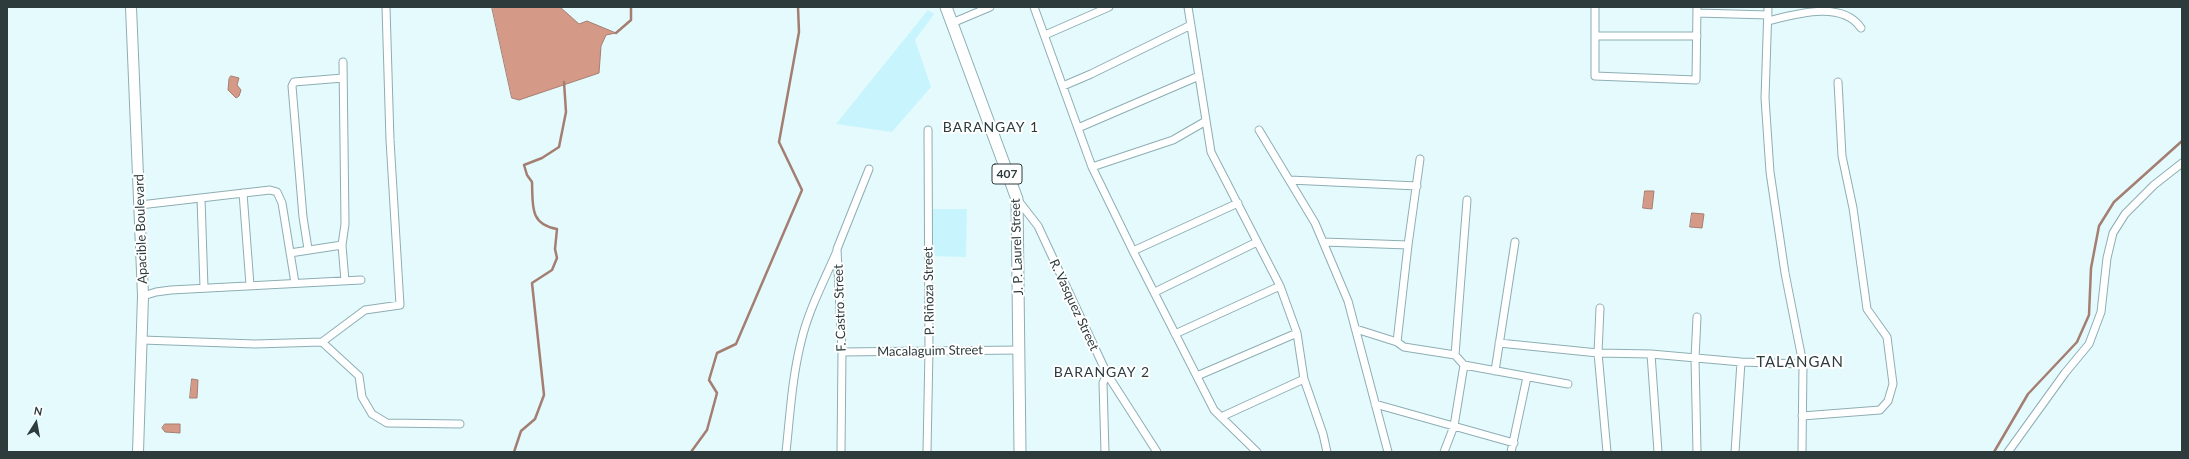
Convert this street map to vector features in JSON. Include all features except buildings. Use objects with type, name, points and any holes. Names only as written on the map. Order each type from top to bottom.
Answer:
[{"type":"main road","name":"J. P. Laurel Street","points":[[946,7],[1017,199],[1020,452]]},
{"type":"street","name":"Apacible Boulevard","points":[[131,7],[143,296],[138,452]]},
{"type":"street","points":[[142,340],[255,344],[322,342],[365,310],[400,305],[386,7]]},
{"type":"street","points":[[952,24],[990,7]]},
{"type":"street","points":[[1034,7],[1092,167],[1133,251],[1214,410],[1257,452]]},
{"type":"street","points":[[1045,35],[1109,7]]},
{"type":"street","points":[[1188,7],[1211,152],[1280,286],[1297,333],[1304,380],[1323,434],[1327,452]]},
{"type":"street","points":[[1595,7],[1595,76],[1696,80],[1697,10],[1768,18],[1811,10],[1833,11],[1857,20],[1862,28]]},
{"type":"street","points":[[1768,7],[1766,98],[1770,172],[1785,273],[1803,364],[1802,452]]},
{"type":"street","points":[[1063,86],[1091,74],[1191,25]]},
{"type":"street","points":[[1595,36],[1697,36]]},
{"type":"street","points":[[343,62],[345,224],[342,245],[344,280]]},
{"type":"street","points":[[1078,128],[1199,76]]},
{"type":"street","points":[[308,249],[303,216],[292,86],[294,82],[343,78]]},
{"type":"street","points":[[1802,416],[1880,410],[1888,401],[1893,384],[1887,337],[1867,309],[1853,208],[1842,156],[1838,82]]},
{"type":"street","points":[[1092,167],[1173,140],[1206,121]]},
{"type":"street","name":"P. Riñoza Street","points":[[927,452],[929,350],[928,130]]},
{"type":"street","points":[[1259,130],[1270,152],[1290,180],[1315,223],[1348,301],[1388,452]]},
{"type":"street","points":[[1397,342],[1420,160]]},
{"type":"street","points":[[2008,452],[2065,372],[2089,344],[2101,312],[2107,258],[2113,233],[2125,214],[2154,185],[2182,163]]},
{"type":"street","name":"F. Castro Street","points":[[841,452],[842,352],[837,249],[869,169]]},
{"type":"street","points":[[1290,180],[1417,186]]},
{"type":"street","points":[[140,205],[270,190],[277,192],[282,203],[295,283]]},
{"type":"street","points":[[243,193],[250,285]]},
{"type":"street","points":[[201,198],[204,288]]},
{"type":"street","name":"R. Vasquez Street","points":[[1017,199],[1038,226],[1107,374],[1157,452]]},
{"type":"street","points":[[1455,355],[1468,200]]},
{"type":"street","points":[[1133,251],[1238,203]]},
{"type":"street","points":[[1154,292],[1258,242]]},
{"type":"street","points":[[1324,242],[1408,246]]},
{"type":"street","points":[[1495,371],[1515,242]]},
{"type":"street","points":[[290,253],[308,249],[342,245]]},
{"type":"street","points":[[786,452],[795,371],[801,341],[808,317],[837,249]]},
{"type":"street","points":[[143,296],[156,292],[204,288],[361,280]]},
{"type":"street","points":[[1175,334],[1280,286]]},
{"type":"street","points":[[1600,308],[1598,353],[1607,452]]},
{"type":"street","points":[[1697,317],[1695,359],[1697,452]]},
{"type":"street","points":[[1356,329],[1397,342],[1404,347],[1455,355],[1464,365],[1568,384]]},
{"type":"street","points":[[1196,376],[1297,333]]},
{"type":"street","points":[[322,342],[359,376],[362,396],[372,414],[387,423],[460,424]]},
{"type":"street","points":[[1499,343],[1598,353],[1651,354],[1695,359],[1803,364]]},
{"type":"street","name":"Macalaguim Street","points":[[842,352],[1019,350]]},
{"type":"street","points":[[1651,354],[1658,452]]},
{"type":"street","points":[[1735,452],[1741,362]]},
{"type":"street","points":[[1444,452],[1454,426],[1464,365]]},
{"type":"street","points":[[1105,452],[1103,383],[1107,374]]},
{"type":"street","points":[[1511,452],[1527,377]]},
{"type":"street","points":[[1221,417],[1304,380]]},
{"type":"street","points":[[1376,404],[1514,443]]},
{"type":"shaded area","points":[[492,7],[560,7],[579,24],[587,21],[616,33],[606,35],[601,46],[599,73],[519,100],[512,98]]},
{"type":"shaded area","points":[[928,10],[934,14],[915,40],[931,87],[892,132],[836,124]]},
{"type":"shaded area","points":[[231,76],[239,78],[237,85],[241,90],[239,96],[236,98],[228,90],[229,79]]},
{"type":"shaded area","points":[[1645,191],[1654,191],[1652,209],[1643,208]]},
{"type":"shaded area","points":[[931,209],[967,209],[966,257],[931,256]]},
{"type":"shaded area","points":[[1692,213],[1704,214],[1702,228],[1690,227]]},
{"type":"shaded area","points":[[192,379],[198,380],[197,398],[190,398]]},
{"type":"shaded area","points":[[165,424],[180,424],[180,433],[165,432],[162,428]]},
{"type":"waterway","points":[[616,33],[631,20],[631,7]]},
{"type":"waterway","points":[[691,452],[707,430],[717,393],[709,380],[717,353],[736,344],[802,190],[779,142],[799,32],[798,7]]},
{"type":"waterway","points":[[514,452],[521,431],[535,419],[544,395],[532,283],[552,270],[557,258],[555,249],[557,229],[541,223],[537,218],[533,206],[532,182],[527,175],[524,165],[542,158],[559,147],[566,112],[564,82]]},
{"type":"waterway","points":[[1994,452],[2028,394],[2077,342],[2089,315],[2091,268],[2099,226],[2114,202],[2182,141]]},
{"type":"district","name":"BARANGAY 1","points":[[991,127]]},
{"type":"district","name":"TALANGAN","points":[[1800,362]]},
{"type":"district","name":"BARANGAY 2","points":[[1102,372]]}]
